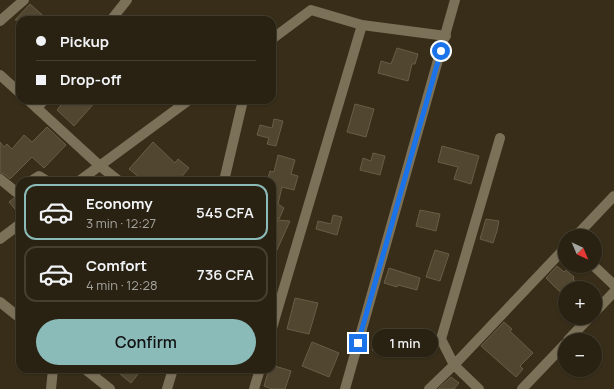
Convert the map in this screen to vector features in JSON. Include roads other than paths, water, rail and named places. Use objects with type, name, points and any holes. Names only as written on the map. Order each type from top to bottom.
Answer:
[{"type":"street","points":[[0,21],[24,0]]},
{"type":"street","points":[[113,16],[127,0]]},
{"type":"street","points":[[345,389],[455,0]]},
{"type":"street","points":[[276,36],[311,10],[362,25],[446,36]]},
{"type":"street","points":[[276,315],[362,25]]},
{"type":"street","points":[[0,75],[16,89]]},
{"type":"street","points":[[32,104],[114,177]]},
{"type":"street","points":[[37,108],[40,104]]},
{"type":"street","points":[[85,177],[184,104]]},
{"type":"street","points":[[225,177],[242,104]]},
{"type":"street","points":[[479,389],[454,365],[441,339],[500,138]]},
{"type":"street","points":[[0,179],[16,192]]},
{"type":"street","points":[[583,229],[614,196]]},
{"type":"street","points":[[0,239],[16,227]]},
{"type":"street","points":[[429,389],[454,365],[558,255]]},
{"type":"street","points":[[601,273],[614,285]]},
{"type":"street","points":[[602,305],[614,292]]},
{"type":"street","points":[[0,302],[16,315]]},
{"type":"street","points":[[575,333],[582,325]]},
{"type":"street","points":[[522,389],[558,351]]},
{"type":"street","points":[[51,389],[53,373]]},
{"type":"street","points":[[90,373],[110,389]]},
{"type":"street","points":[[167,389],[172,373]]},
{"type":"street","points":[[254,389],[259,373]]}]
